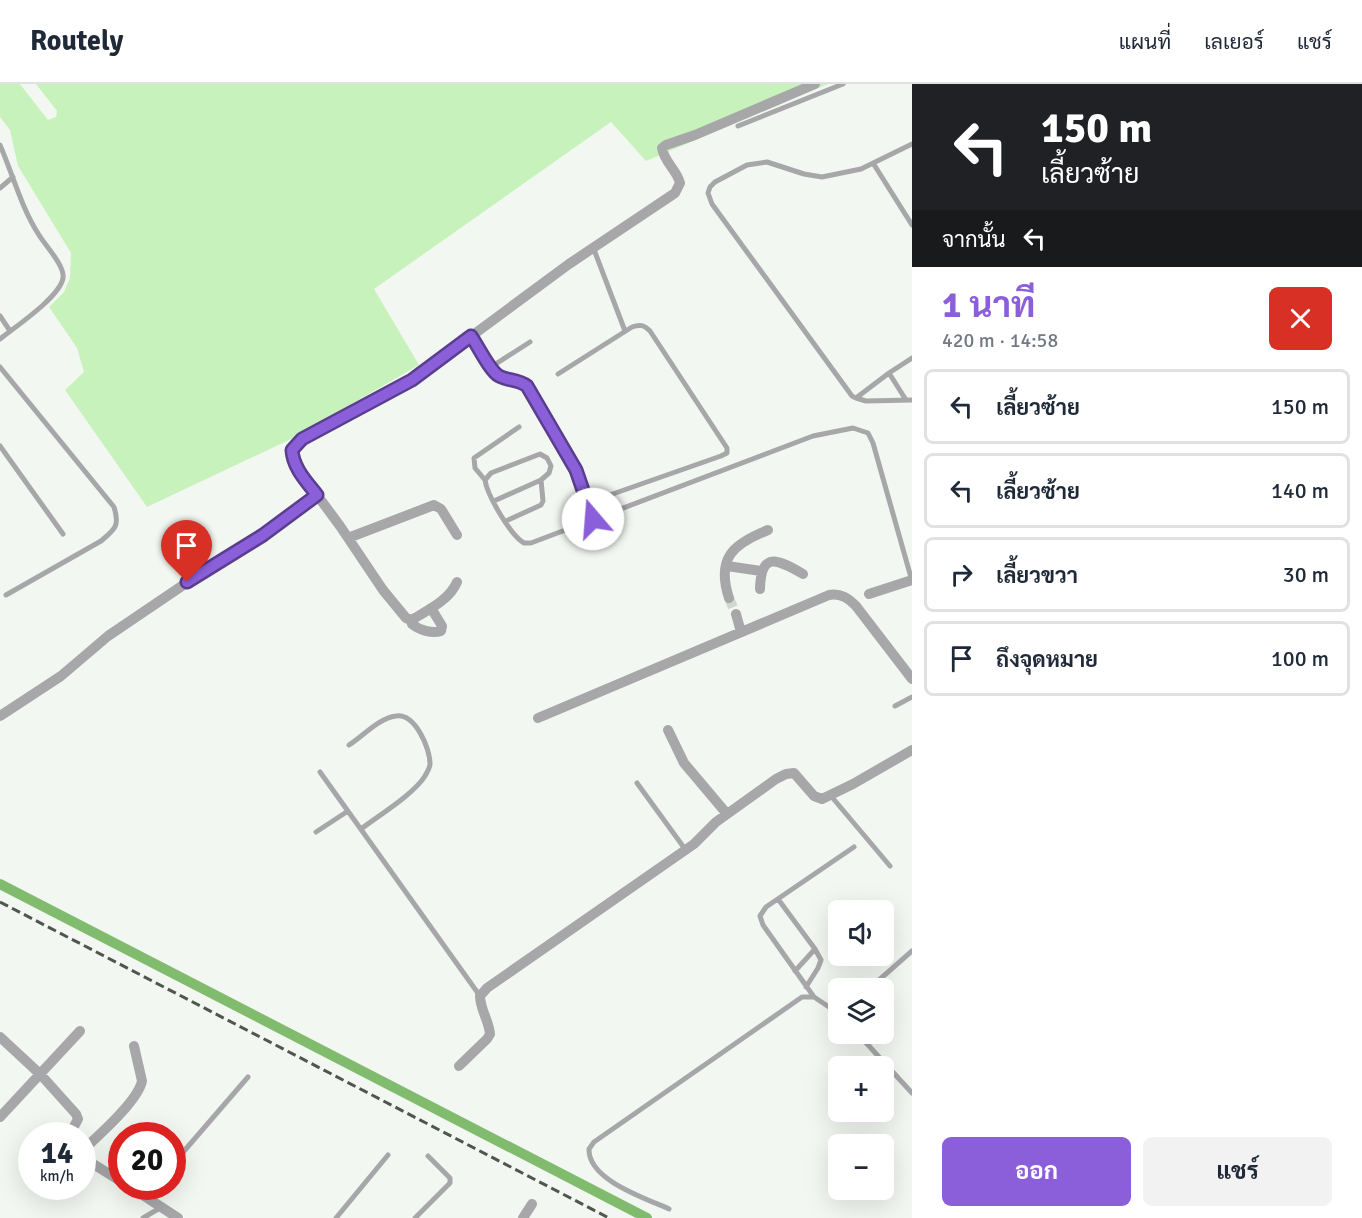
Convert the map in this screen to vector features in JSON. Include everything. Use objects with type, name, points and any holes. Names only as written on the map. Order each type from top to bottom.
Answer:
[{"type":"street","points":[[431,608],[442,626],[441,631],[419,629],[411,624],[411,620],[397,608],[294,462],[292,450],[295,444],[319,428],[412,380],[593,247],[667,198],[678,189],[680,183],[663,154],[662,148],[666,145],[815,84]]},
{"type":"street","points":[[0,716],[61,675],[108,636],[204,571],[263,535],[317,495]]},
{"type":"street","points":[[348,538],[434,505],[441,509],[457,535]]},
{"type":"street","points":[[729,598],[725,584],[727,566],[736,546],[746,538],[768,530]]},
{"type":"street","points":[[760,589],[761,571],[767,564],[779,562],[803,574]]},
{"type":"street","points":[[727,566],[761,571]]},
{"type":"street","points":[[869,594],[912,580]]},
{"type":"street","points":[[411,620],[450,594],[457,582]]},
{"type":"street","points":[[538,718],[836,594],[845,597],[856,606],[912,679]]},
{"type":"street","points":[[735,614],[741,632]]},
{"type":"street","points":[[668,730],[684,763],[727,814]]},
{"type":"street","points":[[459,1066],[490,1034],[487,1018],[480,1003],[480,996],[487,987],[685,849],[727,814],[782,775],[791,772],[798,776],[814,796],[822,799],[912,750]]},
{"type":"street","points":[[0,1117],[80,1031]]},
{"type":"street","points":[[0,1037],[41,1075],[76,1114],[76,1122]]},
{"type":"street","points":[[96,1137],[129,1104],[141,1087],[134,1046]]},
{"type":"street","points":[[150,1200],[178,1218]]},
{"type":"street","points":[[523,1218],[532,1204]]},
{"type":"lane","points":[[738,126],[843,84]]},
{"type":"lane","points":[[909,400],[866,400],[848,393],[712,204],[708,193],[715,182],[747,165],[759,162],[767,162],[804,174],[822,177],[861,169],[912,144]]},
{"type":"lane","points":[[0,145],[29,217],[61,267],[63,276],[56,291],[0,339]]},
{"type":"lane","points":[[873,163],[912,225]]},
{"type":"lane","points":[[0,188],[13,177]]},
{"type":"lane","points":[[593,247],[625,332]]},
{"type":"lane","points":[[0,316],[10,331]]},
{"type":"lane","points":[[558,374],[638,324],[644,326],[650,331],[727,448],[727,453],[587,503]]},
{"type":"lane","points":[[471,336],[498,376],[521,381],[527,386],[576,470],[593,519]]},
{"type":"lane","points":[[491,367],[530,342]]},
{"type":"lane","points":[[856,398],[912,358]]},
{"type":"lane","points":[[0,366],[114,507],[117,518],[115,529],[101,541],[6,595]]},
{"type":"lane","points":[[889,373],[909,400]]},
{"type":"lane","points":[[519,427],[474,458],[475,468],[485,480],[494,501],[514,535],[524,543],[531,543],[813,436],[853,428],[868,433],[873,443],[912,580]]},
{"type":"lane","points":[[0,446],[63,534]]},
{"type":"lane","points":[[485,480],[491,473],[540,454],[547,458],[551,466],[549,473],[541,480],[494,501]]},
{"type":"lane","points":[[506,521],[541,505],[543,501],[541,480]]},
{"type":"lane","points":[[895,706],[912,697]]},
{"type":"lane","points":[[349,745],[387,718],[398,715],[406,716],[413,722],[429,752],[430,766],[417,786],[361,829]]},
{"type":"lane","points":[[320,772],[480,996]]},
{"type":"lane","points":[[637,783],[685,849]]},
{"type":"lane","points":[[831,795],[890,866]]},
{"type":"lane","points":[[316,832],[348,811]]},
{"type":"lane","points":[[828,1006],[814,997],[806,987],[760,920],[762,912],[778,899],[854,847]]},
{"type":"lane","points":[[778,899],[815,949],[820,964],[806,987]]},
{"type":"lane","points":[[795,970],[815,949]]},
{"type":"lane","points":[[881,978],[912,951]]},
{"type":"lane","points":[[669,1209],[609,1181],[591,1161],[589,1149],[594,1142],[802,998],[814,997]]},
{"type":"lane","points":[[867,1044],[912,1093]]},
{"type":"lane","points":[[186,1149],[248,1077]]},
{"type":"lane","points":[[336,1218],[388,1155]]},
{"type":"lane","points":[[416,1218],[450,1183],[450,1178],[428,1156]]},
{"type":"lane","points":[[143,1218],[162,1207]]},
{"type":"green space","points":[[0,84],[20,84],[48,120],[56,117],[57,111],[36,84],[828,84],[646,161],[611,122],[374,289],[419,365],[289,440],[147,507],[65,390],[84,372],[77,348],[49,307],[64,292],[70,278],[71,253],[18,166],[10,130],[0,117]]},
{"type":"waterway","points":[[0,884],[647,1218]]},
{"type":"tunnel","points":[[729,598],[736,614]]},
{"type":"railway","points":[[0,902],[609,1218]]},
{"type":"route","points":[[187,582],[263,535],[317,495],[294,462],[292,450],[295,444],[319,428],[412,380],[471,336],[495,373],[502,378],[521,381],[527,386],[576,470],[593,519]]}]
